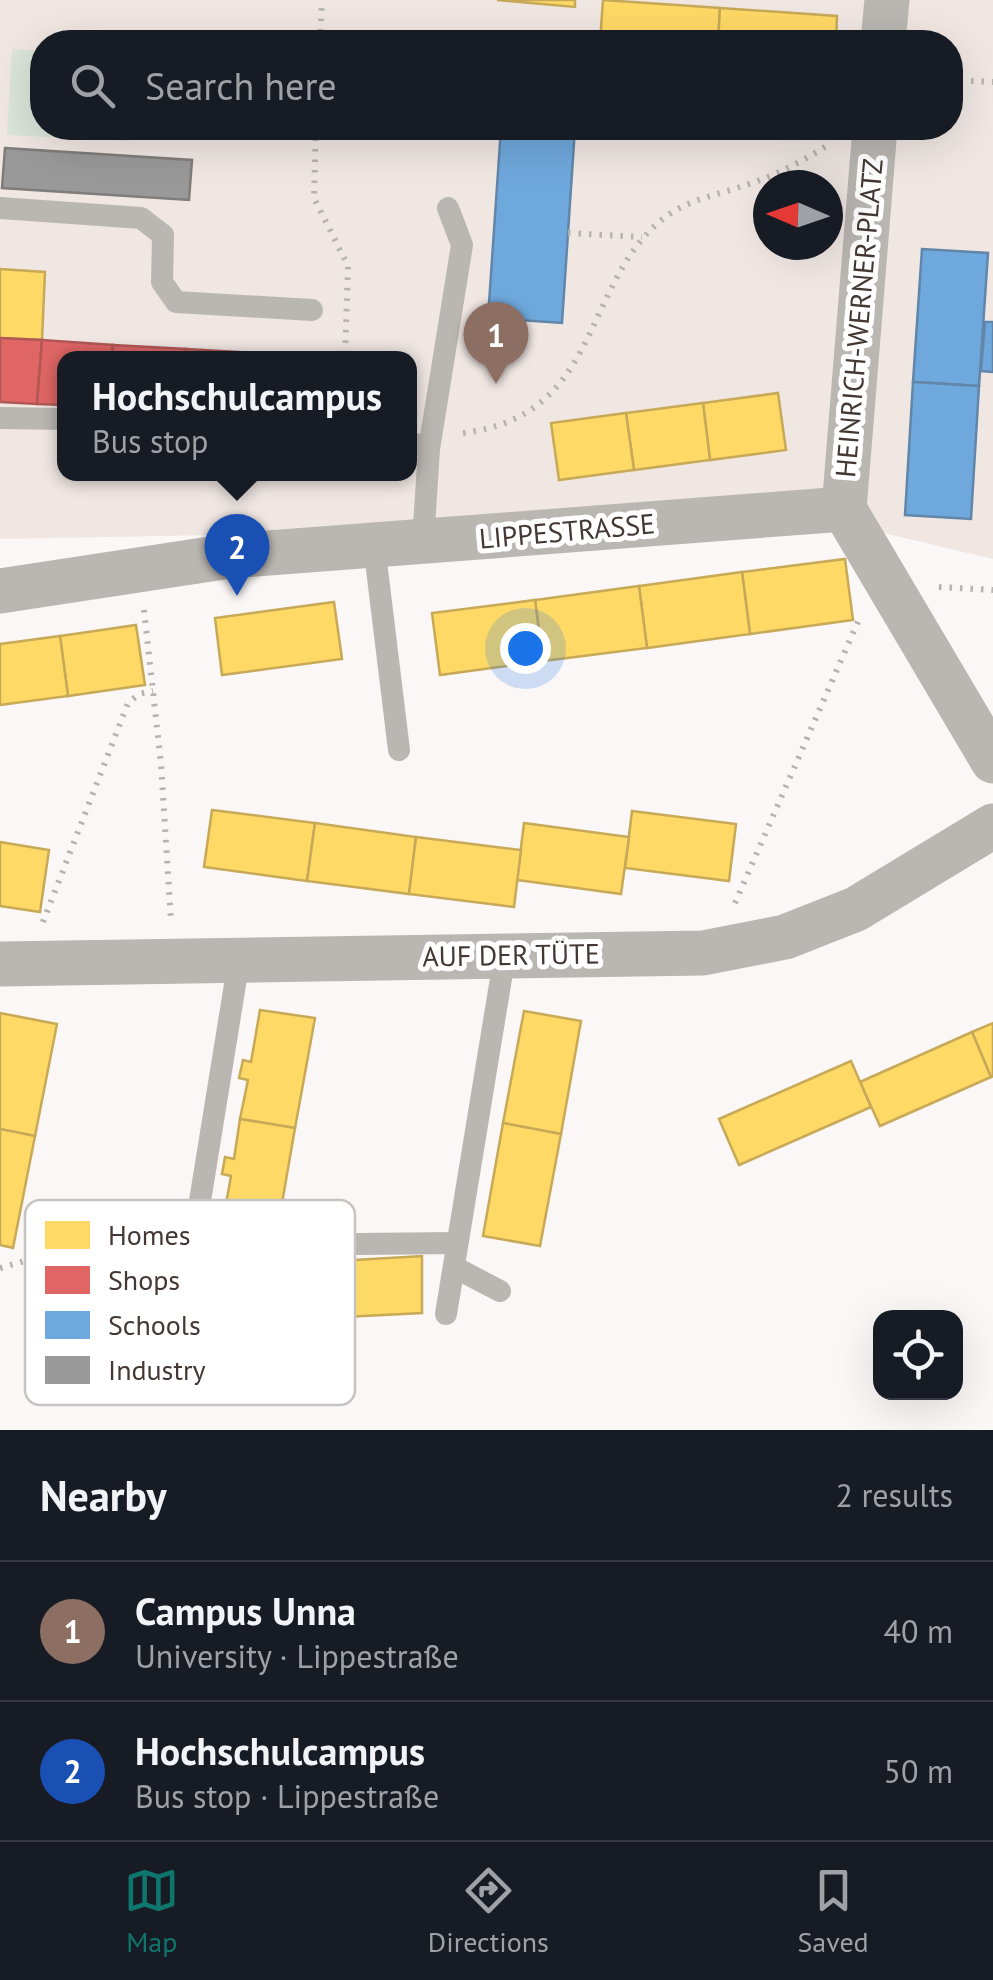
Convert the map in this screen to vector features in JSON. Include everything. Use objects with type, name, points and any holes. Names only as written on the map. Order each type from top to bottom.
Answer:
[{"type":"street","points":[[884,30],[887,0]]},
{"type":"street","name":"HEINRICH-WERNER-PLATZ","points":[[844,508],[873,140]]},
{"type":"street","points":[[844,508],[993,761]]},
{"type":"street","name":"LIPPESTRASSE","points":[[0,591],[230,556],[844,508]]},
{"type":"street","name":"AUF DER TÜTE","points":[[0,964],[715,950],[786,937],[856,909],[993,826]]},
{"type":"lane","points":[[0,208],[141,218],[163,235],[162,282],[176,302],[312,310]]},
{"type":"lane","points":[[423,542],[423,440],[462,245],[448,208]]},
{"type":"lane","points":[[0,418],[57,419]]},
{"type":"lane","points":[[374,545],[399,750]]},
{"type":"lane","points":[[446,1314],[505,954]]},
{"type":"lane","points":[[200,1200],[239,960]]},
{"type":"lane","points":[[358,1244],[455,1255],[500,1290]]},
{"type":"path","points":[[321,30],[322,0]]},
{"type":"path","points":[[963,81],[993,82]]},
{"type":"path","points":[[316,140],[314,198],[348,266],[345,351]]},
{"type":"path","points":[[423,440],[488,426],[528,408],[577,364],[644,237],[687,204],[785,170],[834,140]]},
{"type":"path","points":[[568,233],[644,237]]},
{"type":"path","points":[[140,569],[170,864],[172,961]]},
{"type":"path","points":[[715,950],[880,570]]},
{"type":"path","points":[[45,963],[43,919],[121,721],[128,704],[138,694],[153,691]]},
{"type":"path","points":[[0,1268],[25,1261]]},
{"type":"shaded area","points":[[0,0],[993,0],[993,559],[841,523],[0,539]]},
{"type":"shaded area","points":[[12,49],[30,50],[30,136],[7,135]]},
{"type":"building: Homes","points":[[497,0],[575,0],[575,7]]},
{"type":"building: Homes","points":[[603,0],[720,8],[719,30],[601,30]]},
{"type":"building: Homes","points":[[720,8],[837,16],[836,30],[719,30]]},
{"type":"building: Homes","points":[[0,269],[45,272],[42,340],[0,338]]},
{"type":"building: Homes","points":[[778,393],[786,450],[710,460],[703,403]]},
{"type":"building: Homes","points":[[703,403],[710,460],[634,470],[626,413]]},
{"type":"building: Homes","points":[[626,413],[634,470],[559,480],[551,423]]},
{"type":"building: Homes","points":[[845,559],[853,620],[750,634],[742,572]]},
{"type":"building: Homes","points":[[742,572],[750,634],[647,648],[639,586]]},
{"type":"building: Homes","points":[[639,586],[647,648],[543,661],[535,600]]},
{"type":"building: Homes","points":[[535,600],[543,661],[440,675],[432,613]]},
{"type":"building: Homes","points":[[334,602],[342,659],[222,675],[215,618]]},
{"type":"building: Homes","points":[[136,625],[145,685],[68,696],[60,636]]},
{"type":"building: Homes","points":[[60,636],[68,696],[0,705],[0,644]]},
{"type":"building: Homes","points":[[212,810],[315,823],[307,881],[204,867]]},
{"type":"building: Homes","points":[[632,811],[736,824],[729,881],[625,868]]},
{"type":"building: Homes","points":[[315,823],[416,837],[409,894],[307,881]]},
{"type":"building: Homes","points":[[524,823],[629,837],[621,894],[517,880]]},
{"type":"building: Homes","points":[[416,837],[521,850],[514,907],[409,894]]},
{"type":"building: Homes","points":[[0,842],[49,850],[40,912],[0,906]]},
{"type":"building: Homes","points":[[260,1010],[315,1018],[295,1128],[240,1119],[248,1080],[239,1078],[243,1060],[251,1062]]},
{"type":"building: Homes","points":[[524,1011],[581,1021],[561,1134],[503,1123]]},
{"type":"building: Homes","points":[[0,1013],[57,1024],[35,1136],[0,1129]]},
{"type":"building: Homes","points":[[993,1023],[993,1076],[991,1077],[972,1032]]},
{"type":"building: Homes","points":[[972,1032],[991,1077],[880,1126],[860,1082]]},
{"type":"building: Homes","points":[[851,1061],[871,1107],[739,1165],[719,1119]]},
{"type":"building: Homes","points":[[240,1119],[295,1128],[283,1200],[227,1200],[231,1176],[222,1174],[225,1157],[234,1159]]},
{"type":"building: Homes","points":[[503,1123],[561,1134],[540,1246],[483,1236]]},
{"type":"building: Homes","points":[[0,1129],[35,1136],[13,1248],[0,1245]]},
{"type":"building: Homes","points":[[422,1256],[422,1313],[355,1316],[355,1260]]},
{"type":"building: Shops","points":[[0,338],[42,340],[37,404],[0,402]]},
{"type":"building: Shops","points":[[42,340],[113,345],[113,351],[57,351],[57,405],[37,404]]},
{"type":"building: Shops","points":[[113,345],[186,349],[186,351],[113,351]]},
{"type":"building: Schools","points":[[500,140],[574,140],[562,323],[488,318]]},
{"type":"building: Schools","points":[[922,249],[988,253],[979,386],[913,382]]},
{"type":"building: Schools","points":[[985,322],[993,322],[993,372],[981,371]]},
{"type":"building: Schools","points":[[913,382],[979,386],[971,519],[905,515]]},
{"type":"building: Industry","points":[[5,148],[192,160],[189,200],[2,188]]},
{"type":"place","name":"Campus Unna","points":[[496,384]]},
{"type":"place","name":"Hochschulcampus","points":[[237,596]]}]
